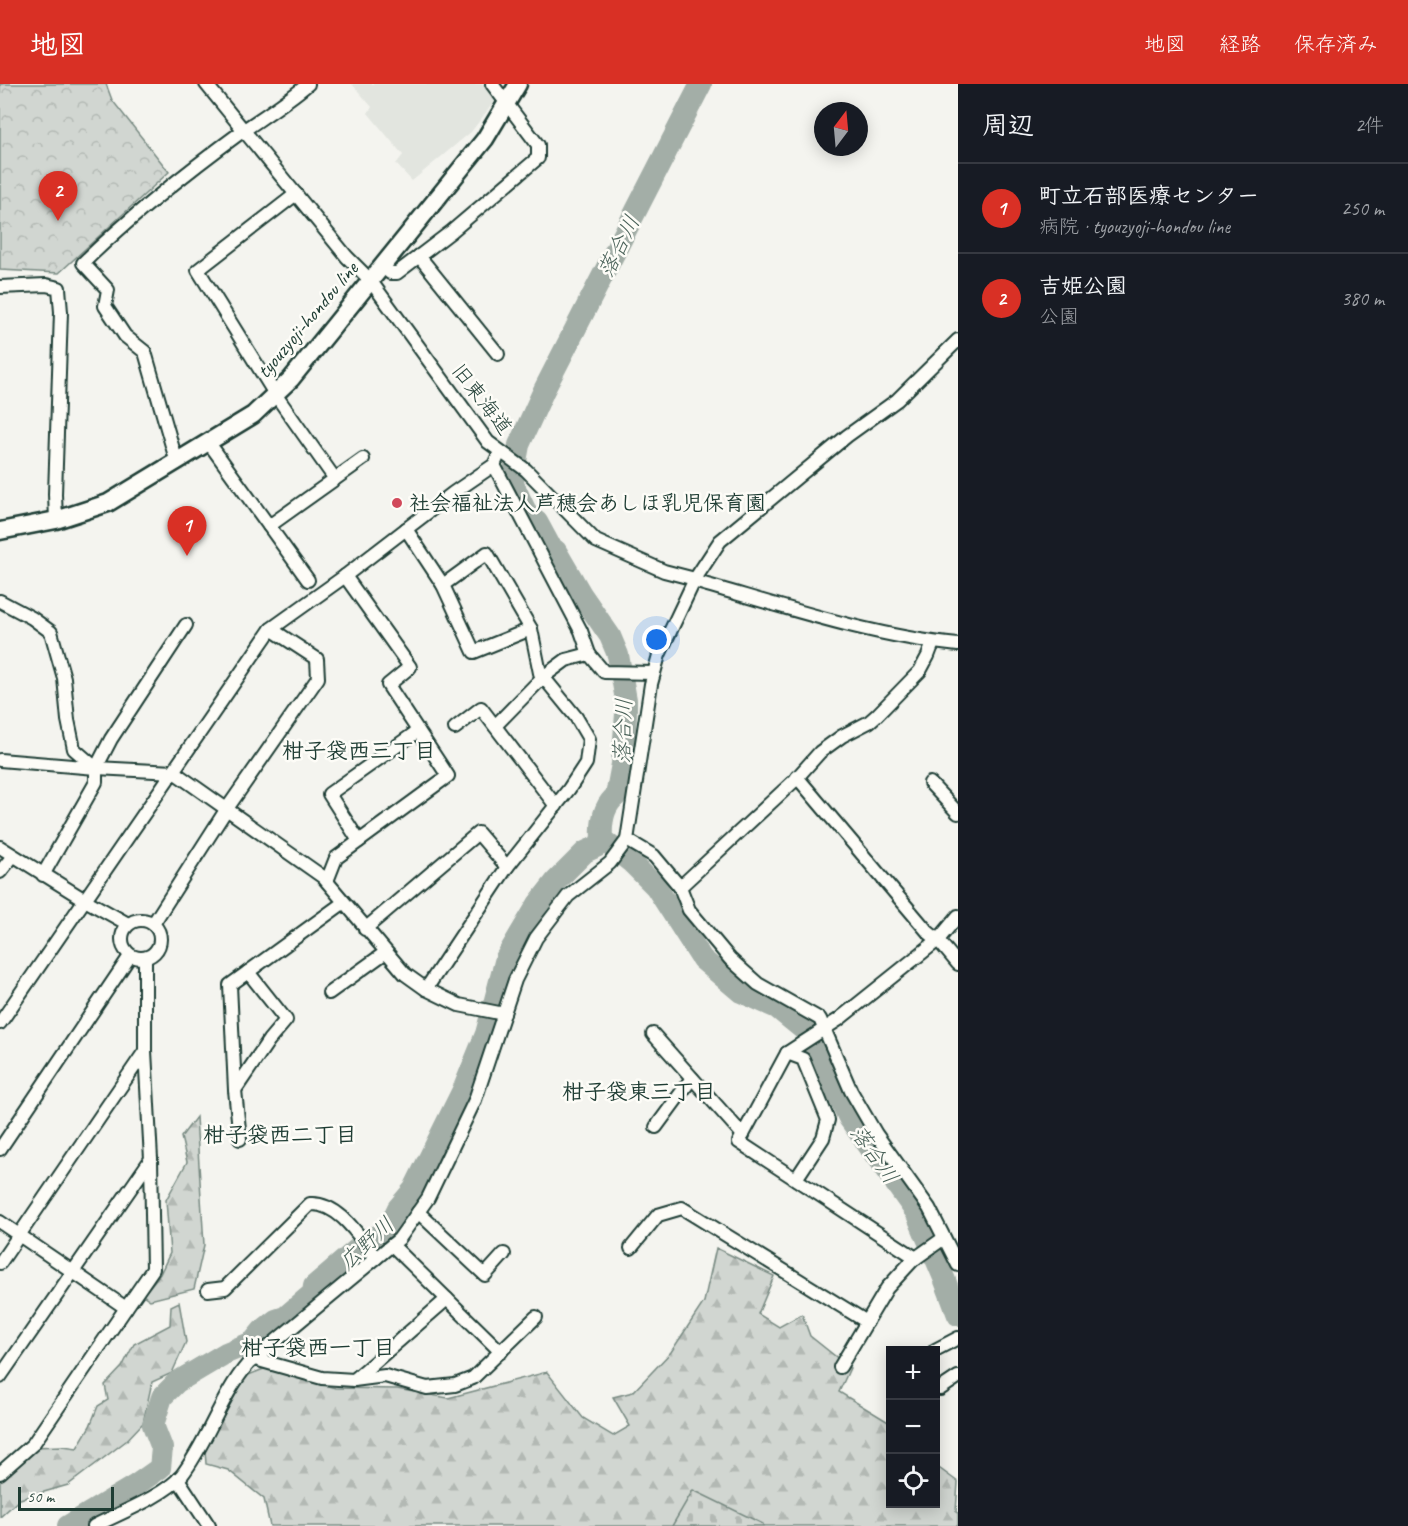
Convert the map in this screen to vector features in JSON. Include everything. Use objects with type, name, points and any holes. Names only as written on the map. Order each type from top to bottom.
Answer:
[{"type":"main road","name":"tyouzyoji-hondou line","points":[[0,531],[57,520],[108,503],[177,463],[253,414],[291,379],[485,139],[518,84]]},
{"type":"street","name":"旧東海道","points":[[206,84],[347,257],[370,280],[488,442],[526,470],[596,541],[664,571],[695,579],[697,582],[840,622],[933,643],[958,645]]},
{"type":"street","points":[[177,463],[145,352],[125,336],[105,306],[108,290],[83,263],[120,227],[308,84]]},
{"type":"street","points":[[382,265],[390,273],[397,273],[452,231],[538,158],[538,145],[492,84]]},
{"type":"street","points":[[296,194],[198,270],[274,394],[335,479]]},
{"type":"street","points":[[419,256],[498,354]]},
{"type":"street","points":[[0,287],[46,285],[59,288],[61,312],[55,494],[57,520]]},
{"type":"street","points":[[94,1526],[160,1492],[178,1479],[196,1452],[234,1381],[255,1359],[399,1239],[428,1198],[475,1100],[515,980],[536,938],[568,896],[610,863],[627,840],[654,673],[659,655],[695,579],[720,541],[847,436],[897,400],[958,340]]},
{"type":"street","points":[[209,443],[308,580]]},
{"type":"street","points":[[0,1023],[271,629],[494,465],[503,455]]},
{"type":"street","points":[[269,526],[363,459]]},
{"type":"street","points":[[494,465],[580,631],[589,654],[604,672],[654,673]]},
{"type":"street","points":[[406,529],[443,585],[474,652],[531,629]]},
{"type":"street","points":[[426,988],[507,867],[586,763],[589,739],[576,717],[540,673],[531,629],[487,553],[443,585]]},
{"type":"street","points":[[327,881],[336,858],[448,776],[388,685],[410,667],[345,576]]},
{"type":"street","points":[[0,601],[32,618],[51,632],[64,678],[68,720],[74,749],[96,768]]},
{"type":"street","points":[[43,875],[96,782],[96,768],[111,739],[186,625]]},
{"type":"street","points":[[153,924],[226,810],[318,678],[317,659],[271,629]]},
{"type":"street","points":[[680,887],[797,777],[820,752],[877,715],[920,671],[933,643]]},
{"type":"street","points":[[495,726],[543,677],[566,660],[589,654]]},
{"type":"street","points":[[455,728],[481,708],[555,806]]},
{"type":"street","points":[[359,841],[329,794],[418,731]]},
{"type":"street","points":[[0,759],[96,768],[174,772],[323,877],[405,974],[459,1005],[504,1014]]},
{"type":"street","points":[[797,777],[928,932],[938,940],[958,964]]},
{"type":"street","points":[[930,783],[958,813]]},
{"type":"street","points":[[365,929],[478,833],[507,867]]},
{"type":"street","points":[[627,840],[654,856],[680,887],[689,910],[730,960],[758,984],[820,1019],[856,1099],[876,1134],[929,1208],[958,1265]]},
{"type":"street","points":[[0,847],[43,875],[128,924]]},
{"type":"street","points":[[0,872],[13,856]]},
{"type":"street","points":[[240,1139],[235,1090],[230,985],[343,903]]},
{"type":"street","points":[[916,1258],[740,1142],[787,1053],[837,1020],[938,940],[958,915]]},
{"type":"street","points":[[141,920],[153,924],[160,940],[156,952],[146,958],[130,956],[125,952],[121,940],[124,928],[128,924],[141,920]]},
{"type":"street","points":[[329,993],[386,952]]},
{"type":"street","points":[[0,1149],[130,956]]},
{"type":"street","points":[[0,1473],[33,1444],[153,1269],[151,1159],[145,1051],[146,958]]},
{"type":"street","points":[[235,1090],[269,1040],[286,1020],[248,972]]},
{"type":"street","points":[[653,1034],[743,1135]]},
{"type":"street","points":[[0,1263],[145,1051]]},
{"type":"street","points":[[787,1053],[803,1059],[828,1120],[823,1138],[796,1179]]},
{"type":"street","points":[[656,1127],[692,1078]]},
{"type":"street","points":[[0,1377],[151,1159]]},
{"type":"street","points":[[208,1290],[225,1288],[310,1204],[321,1203],[342,1216],[376,1258]]},
{"type":"street","points":[[631,1248],[658,1215],[682,1208],[867,1322]]},
{"type":"street","points":[[418,1212],[485,1275],[504,1254]]},
{"type":"street","points":[[0,1222],[126,1308]]},
{"type":"street","points":[[840,1367],[887,1288],[916,1258],[944,1238]]},
{"type":"street","points":[[392,1245],[501,1352]]},
{"type":"street","points":[[354,1380],[447,1299]]},
{"type":"street","points":[[255,1359],[322,1378],[354,1380],[385,1376],[427,1388],[455,1385],[473,1378],[536,1317]]},
{"type":"street","points":[[940,1347],[958,1338]]},
{"type":"street","points":[[940,1389],[958,1377]]},
{"type":"street","points":[[178,1479],[209,1526]]},
{"type":"shaded area","points":[[352,84],[485,84],[492,93],[494,102],[471,132],[412,181],[396,164],[403,155],[368,113],[372,107]]},
{"type":"green space","points":[[0,84],[106,84],[112,100],[169,172],[59,273],[0,270]]},
{"type":"green space","points":[[196,1117],[204,1245],[194,1289],[150,1300],[143,1295],[160,1274],[170,1253],[166,1200],[187,1162],[181,1137]]},
{"type":"green space","points":[[716,1248],[774,1276],[758,1314],[779,1327],[802,1314],[810,1336],[850,1368],[839,1392],[886,1421],[886,1508],[940,1508],[940,1469],[958,1482],[956,1512],[958,1513],[958,1526],[270,1526],[264,1499],[228,1470],[206,1464],[205,1450],[246,1376],[266,1368],[335,1388],[397,1389],[448,1398],[547,1372],[583,1418],[613,1436],[630,1426],[613,1397],[633,1392],[671,1352],[704,1302]]},
{"type":"green space","points":[[179,1302],[186,1342],[172,1373],[152,1382],[143,1423],[126,1441],[68,1485],[20,1499],[0,1517],[0,1481],[33,1447],[77,1448],[98,1406],[108,1400],[105,1385],[122,1367],[134,1344],[170,1325],[171,1306]]},
{"type":"green space","points":[[693,1490],[763,1524],[763,1526],[672,1526]]},
{"type":"waterway","name":"落合川","points":[[701,84],[544,390],[519,445],[513,484],[528,516],[537,522],[550,546],[556,551],[581,594],[610,636],[618,655],[626,700],[622,764],[616,796],[608,805],[604,815],[602,839],[632,863],[656,887],[702,959],[741,992],[777,1008],[809,1034],[849,1118],[916,1212],[958,1315]]},
{"type":"waterway","name":"広野川","points":[[68,1526],[160,1468],[162,1448],[153,1425],[162,1397],[177,1382],[226,1353],[253,1342],[262,1331],[276,1320],[285,1317],[313,1293],[314,1286],[370,1238],[381,1235],[390,1225],[398,1208],[414,1189],[464,1088],[486,1034],[506,958],[538,904],[556,881],[585,852],[598,846],[602,839]]},
{"type":"place","name":"吉姫公園","points":[[58,221]]},
{"type":"place","name":"社会福祉法人芦穂会あしほ乳児保育園","points":[[397,503]]},
{"type":"place","name":"町立石部医療センター","points":[[187,556]]},
{"type":"district","name":"柑子袋西三丁目","points":[[359,750]]},
{"type":"district","name":"柑子袋東三丁目","points":[[639,1091]]},
{"type":"district","name":"柑子袋西二丁目","points":[[280,1134]]},
{"type":"district","name":"柑子袋西一丁目","points":[[318,1347]]}]
